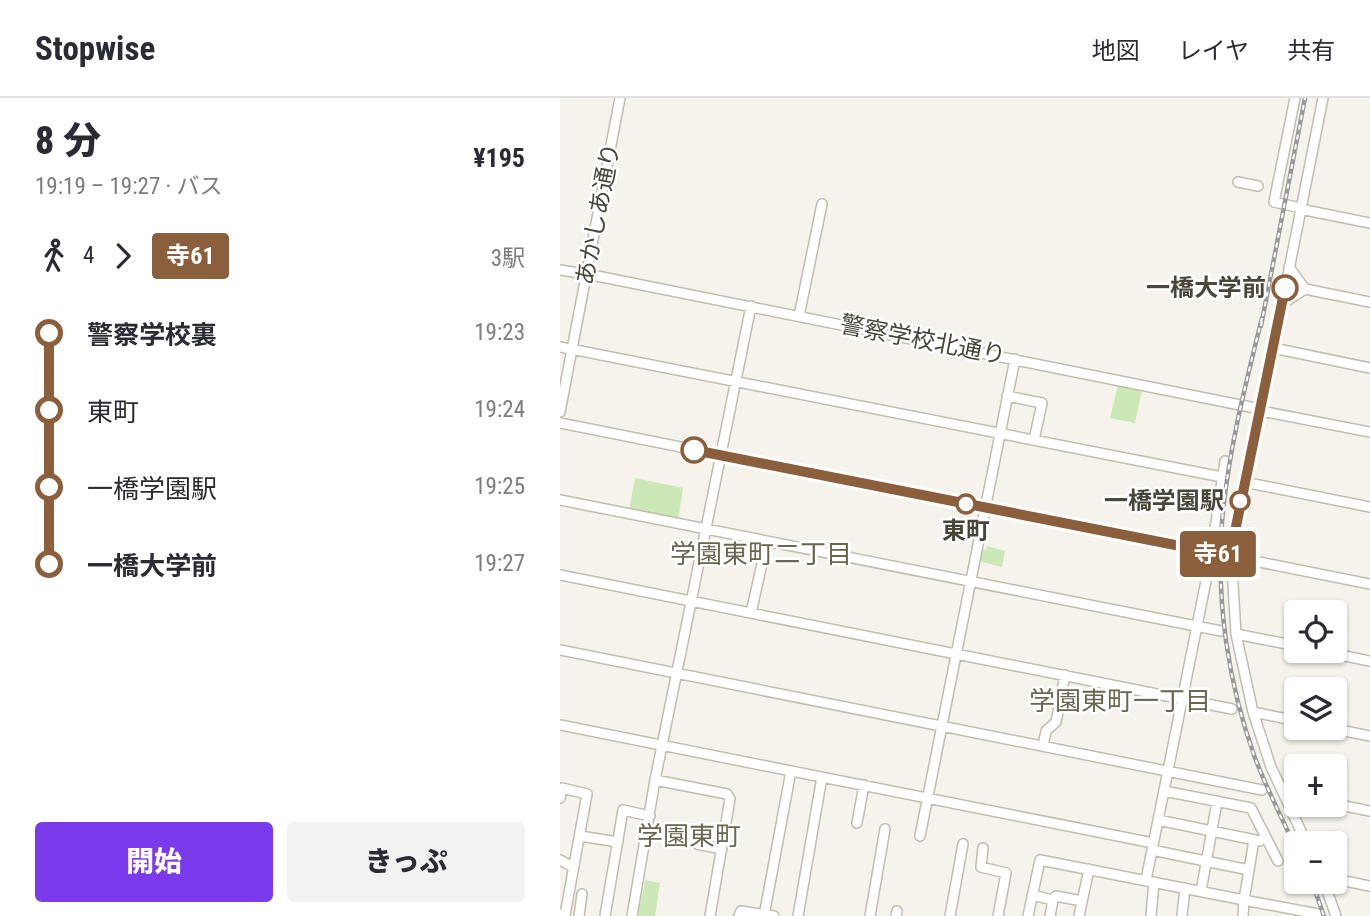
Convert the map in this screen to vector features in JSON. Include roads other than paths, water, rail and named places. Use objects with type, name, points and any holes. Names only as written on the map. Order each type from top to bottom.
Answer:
[{"type":"street","name":"あかしあ通り","points":[[560,412],[620,98]]},
{"type":"street","points":[[1295,98],[1275,202],[1370,223]]},
{"type":"street","points":[[1284,794],[1271,767],[1253,712],[1236,634],[1231,551],[1323,98]]},
{"type":"street","points":[[1238,182],[1258,186]]},
{"type":"street","points":[[799,316],[822,204]]},
{"type":"street","points":[[1289,267],[1305,289],[1370,302]]},
{"type":"street","name":"警察学校北通り","points":[[560,270],[751,306],[1370,432]]},
{"type":"street","points":[[1282,304],[1305,289]]},
{"type":"street","points":[[632,916],[656,780],[751,306]]},
{"type":"street","points":[[560,347],[1222,477]]},
{"type":"street","points":[[1273,348],[1370,368]]},
{"type":"street","points":[[920,836],[1015,359]]},
{"type":"street","points":[[1007,396],[1042,403],[1034,440]]},
{"type":"street","points":[[560,423],[1370,584]]},
{"type":"street","points":[[1151,916],[1153,847],[1198,627],[1225,461]]},
{"type":"street","points":[[1244,482],[1370,507]]},
{"type":"street","points":[[560,500],[1221,631]]},
{"type":"street","points":[[751,613],[767,541]]},
{"type":"street","points":[[560,575],[1233,709]]},
{"type":"street","points":[[1236,634],[1284,643]]},
{"type":"street","points":[[560,650],[1262,790]]},
{"type":"street","points":[[1347,656],[1370,661]]},
{"type":"street","points":[[1043,746],[1046,731],[1056,722],[1065,675]]},
{"type":"street","points":[[1253,712],[1284,719]]},
{"type":"street","points":[[560,725],[864,785],[1249,870]]},
{"type":"street","points":[[1347,731],[1370,736]]},
{"type":"street","points":[[740,916],[740,911],[767,915],[791,771]]},
{"type":"street","points":[[798,916],[822,777]]},
{"type":"street","points":[[656,780],[727,794],[730,799],[710,916]]},
{"type":"street","points":[[857,823],[864,785]]},
{"type":"street","points":[[560,798],[562,788],[587,794],[565,915]]},
{"type":"street","points":[[1164,791],[1251,808],[1278,861]]},
{"type":"street","points":[[1201,891],[1217,802]]},
{"type":"street","points":[[1347,806],[1370,811]]},
{"type":"street","points":[[604,916],[624,810],[650,816]]},
{"type":"street","points":[[1158,820],[1269,843]]},
{"type":"street","points":[[870,916],[885,829]]},
{"type":"street","points":[[580,836],[618,842]]},
{"type":"street","points":[[1242,916],[1254,840]]},
{"type":"street","points":[[696,844],[722,849]]},
{"type":"street","points":[[950,916],[963,844]]},
{"type":"street","points":[[983,848],[981,867],[1006,873],[998,916]]},
{"type":"street","points":[[560,860],[573,867]]},
{"type":"street","points":[[1028,916],[1040,860],[1318,914]]},
{"type":"street","points":[[1079,916],[1089,869]]},
{"type":"street","points":[[1347,881],[1370,886]]},
{"type":"street","points":[[1182,916],[1185,888]]},
{"type":"street","points":[[579,916],[582,894]]},
{"type":"street","points":[[1328,894],[1336,916]]},
{"type":"street","points":[[1032,895],[1053,900]]},
{"type":"street","points":[[1050,916],[1056,896],[1082,901]]},
{"type":"railway","points":[[1261,326],[1305,98]]},
{"type":"railway","points":[[1262,318],[1228,471],[1222,522],[1221,582],[1226,642],[1238,701],[1255,758],[1288,831]]},
{"type":"railway","points":[[1316,894],[1324,916]]},
{"type":"place","name":"一橋大学前","points":[[1285,288]]},
{"type":"place","name":"一橋学園駅","points":[[1240,501]]},
{"type":"place","name":"東町","points":[[966,504]]},
{"type":"district","name":"学園東町二丁目","points":[[761,554]]},
{"type":"district","name":"学園東町一丁目","points":[[1120,701]]},
{"type":"district","name":"学園東町","points":[[689,836]]}]
